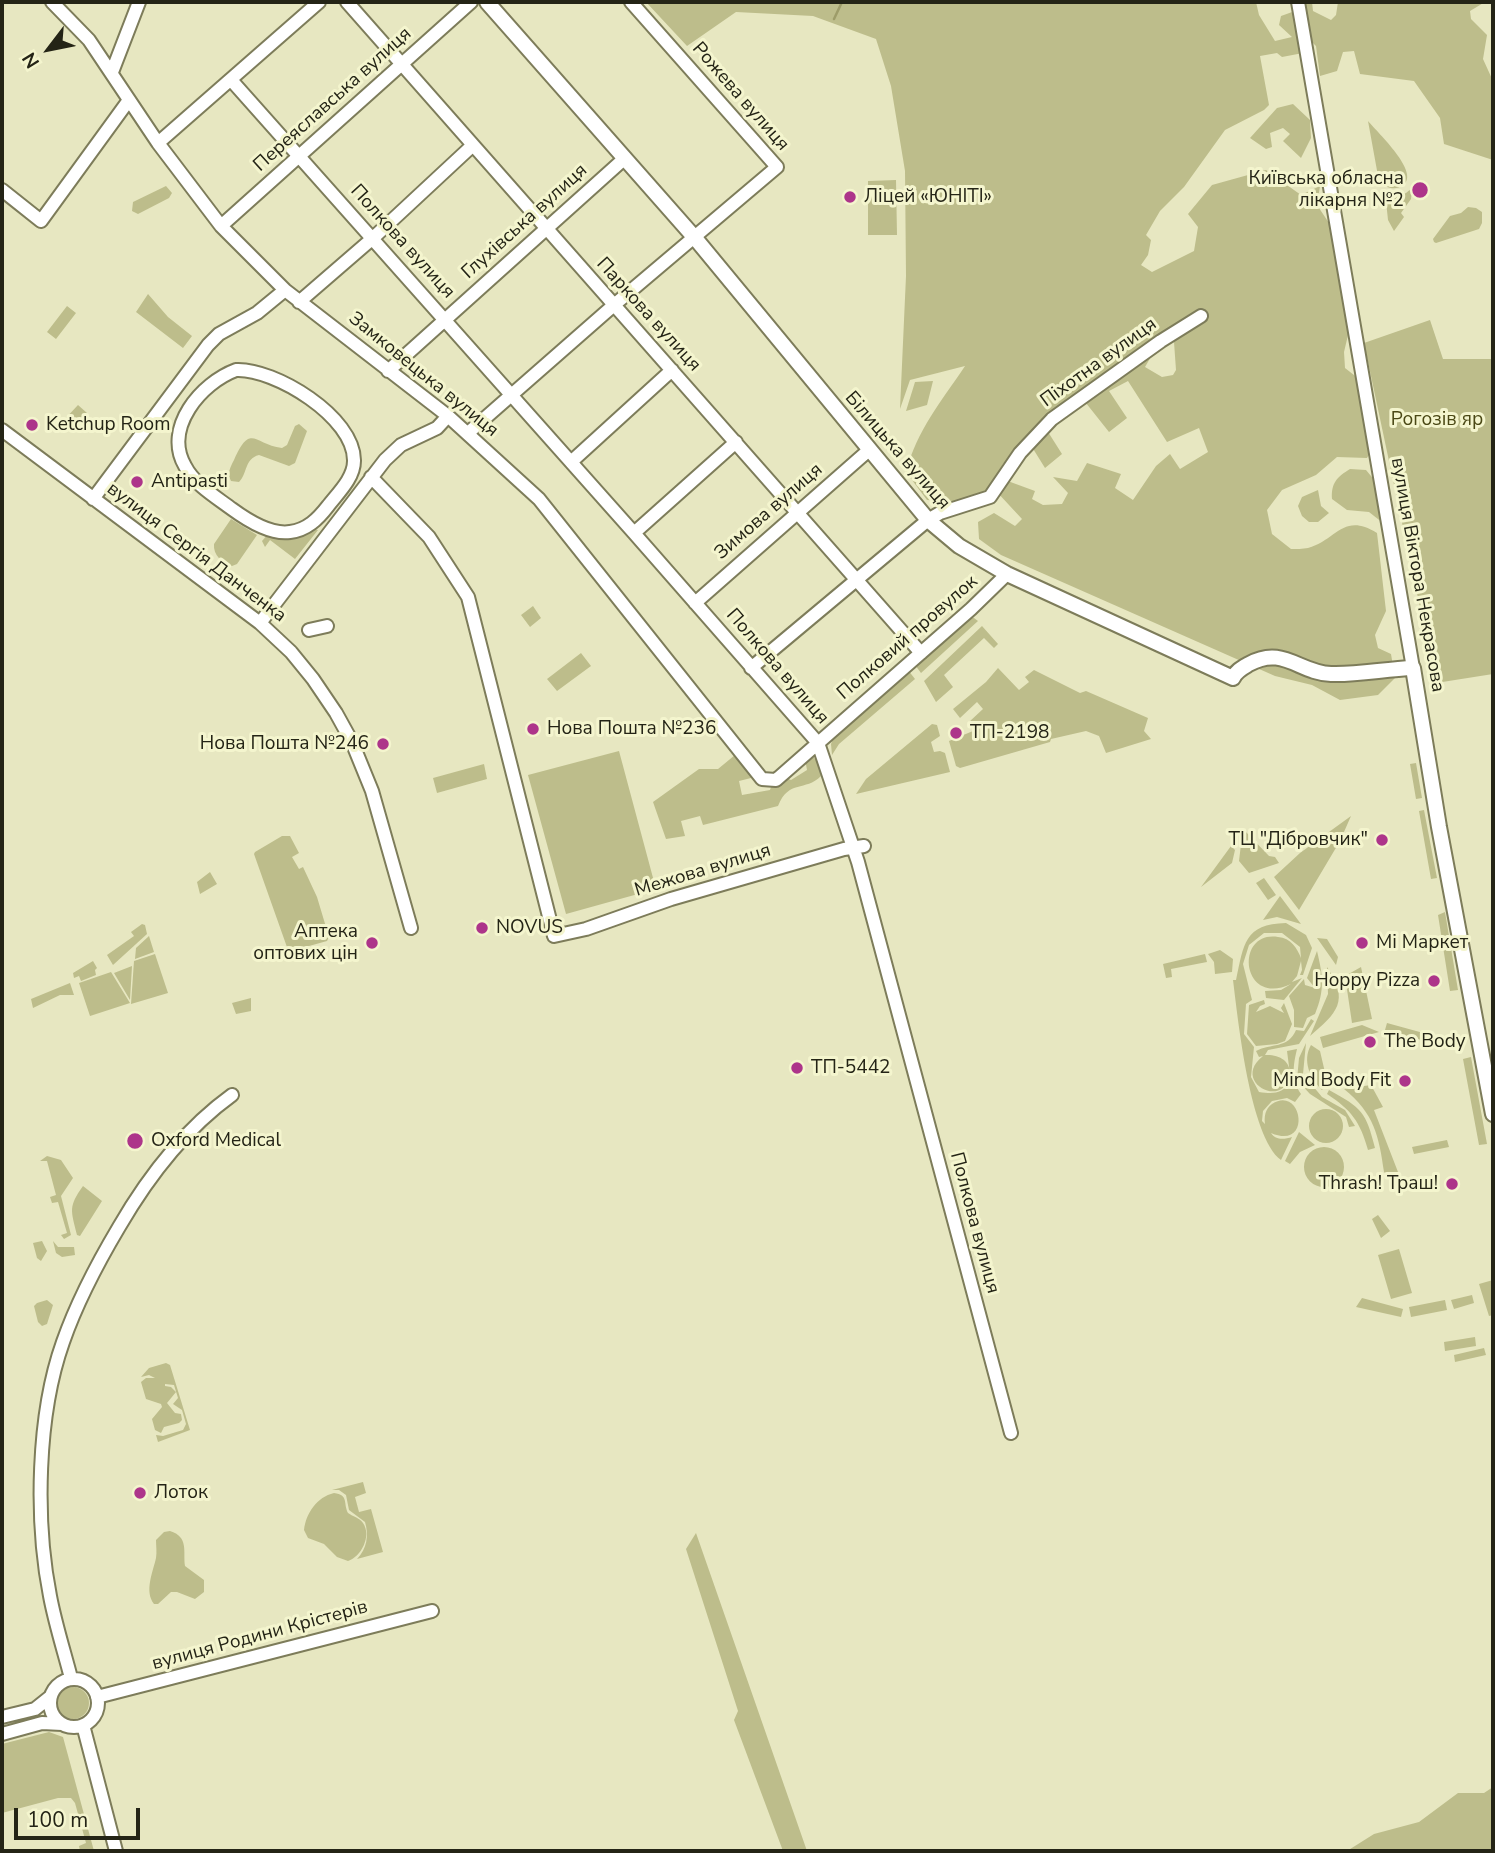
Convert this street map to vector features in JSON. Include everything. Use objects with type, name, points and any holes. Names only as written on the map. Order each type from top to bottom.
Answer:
[{"type":"main road","name":"Білицька вулиця","points":[[487,2],[695,238],[929,520],[959,546],[1007,574],[1233,678],[1235,673],[1261,657],[1273,656],[1293,661],[1322,674],[1344,675],[1413,668]]},
{"type":"main road","name":"вулиця Віктора Некрасова","points":[[1413,668],[1439,827],[1493,1114]]},
{"type":"street","name":"Замковецька вулиця","points":[[52,2],[89,40],[158,143],[220,226],[299,302],[448,416],[539,499],[755,773],[769,781]]},
{"type":"street","points":[[112,72],[139,2]]},
{"type":"street","points":[[158,143],[232,81],[319,2]]},
{"type":"street","name":"Паркова вулиця","points":[[347,2],[921,653]]},
{"type":"street","name":"Переяславська вулиця","points":[[220,226],[471,2]]},
{"type":"street","name":"Рожева вулиця","points":[[631,2],[777,167],[695,238]]},
{"type":"street","name":"вулиця Віктора Некрасова","points":[[1298,2],[1413,668]]},
{"type":"street","name":"Полкова вулиця","points":[[232,81],[818,743],[858,847],[1011,1433]]},
{"type":"street","points":[[2,191],[41,221],[129,100]]},
{"type":"street","points":[[299,302],[473,145]]},
{"type":"street","name":"Глухівська вулиця","points":[[388,371],[625,158]]},
{"type":"street","points":[[468,433],[695,238]]},
{"type":"street","points":[[93,499],[219,334],[257,313],[285,290]]},
{"type":"street","name":"Піхотна вулиця","points":[[751,668],[929,520],[940,513],[990,497],[1020,453],[1052,419],[1200,316]]},
{"type":"street","points":[[236,370],[249,370],[299,392],[340,424],[353,448],[352,472],[318,519],[301,530],[277,532],[242,517],[194,478],[183,463],[178,442],[181,425],[188,410],[202,393],[223,375],[236,370]]},
{"type":"street","points":[[571,462],[672,370]]},
{"type":"street","points":[[183,380],[202,393]]},
{"type":"street","points":[[260,623],[371,477],[401,445],[437,428],[448,416]]},
{"type":"street","name":"вулиця Сергія Данченка","points":[[2,430],[260,623],[291,652],[336,713],[352,742],[372,791],[411,928]]},
{"type":"street","points":[[634,533],[736,442]]},
{"type":"street","name":"Зимова вулиця","points":[[695,603],[869,450]]},
{"type":"street","name":"Межова вулиця","points":[[371,477],[429,537],[468,597],[554,936],[586,929],[671,900],[858,847]]},
{"type":"street","points":[[318,519],[331,530]]},
{"type":"street","name":"Полковий провулок","points":[[769,781],[776,780],[1007,574]]},
{"type":"street","points":[[309,629],[327,626]]},
{"type":"street","points":[[71,1678],[50,1595],[41,1524],[46,1420],[59,1354],[90,1280],[139,1195],[182,1139],[232,1095]]},
{"type":"street","name":"вулиця Родини Крістерів","points":[[97,1698],[432,1611]]},
{"type":"street","points":[[2,1717],[35,1709],[50,1697],[57,1685],[71,1678],[87,1682],[97,1698],[96,1712],[83,1726],[41,1723],[2,1734]]},
{"type":"street","points":[[50,1697],[52,1715],[62,1724]]},
{"type":"street","points":[[83,1726],[116,1851]]},
{"type":"green space","points":[[646,2],[1256,2],[1259,15],[1275,41],[1292,37],[1279,25],[1281,16],[1295,11],[1303,53],[1282,57],[1277,53],[1260,56],[1269,105],[1225,130],[1184,187],[1160,211],[1146,235],[1151,240],[1148,255],[1141,265],[1152,272],[1194,251],[1198,227],[1188,214],[1212,185],[1266,170],[1301,195],[1320,186],[1317,205],[1331,226],[1349,331],[1344,352],[1345,368],[1359,379],[1371,451],[1367,458],[1337,457],[1316,475],[1282,490],[1267,510],[1272,534],[1291,549],[1308,548],[1318,544],[1348,526],[1365,527],[1377,533],[1386,611],[1375,635],[1378,648],[1391,654],[1395,678],[1378,695],[1340,700],[1312,685],[1275,676],[1001,555],[979,539],[978,522],[994,513],[1015,526],[1022,519],[996,491],[1005,480],[1035,491],[1032,499],[1043,505],[1062,504],[1068,493],[1053,477],[1077,481],[1087,463],[1121,474],[1115,488],[1133,500],[1156,466],[1170,454],[1180,469],[1208,452],[1199,428],[1167,442],[1128,381],[1109,391],[1127,418],[1109,432],[1078,393],[1043,424],[1062,454],[1045,468],[1027,439],[1003,464],[987,492],[964,502],[927,500],[906,472],[923,429],[965,366],[910,380],[900,409],[906,276],[905,171],[891,86],[876,39],[813,16],[736,12],[687,46]],"holes":[[[1174,342],[1176,370],[1173,375],[1162,377],[1145,367],[1155,350]]]},
{"type":"green space","points":[[1303,2],[1312,2],[1313,11],[1331,20],[1336,15],[1338,2],[1485,2],[1470,11],[1471,19],[1487,35],[1483,59],[1493,81],[1493,160],[1444,144],[1440,118],[1414,81],[1360,74],[1354,51],[1343,52],[1337,71],[1320,76],[1316,46],[1309,39]]},
{"type":"green space","points":[[1293,104],[1310,120],[1311,138],[1301,158],[1283,141],[1290,134],[1283,128],[1270,133],[1272,147],[1266,149],[1250,138],[1277,108]]},
{"type":"green space","points":[[1368,121],[1396,153],[1407,172],[1403,185],[1387,187],[1378,176]]},
{"type":"green space","points":[[896,180],[897,235],[868,235],[868,181]]},
{"type":"green space","points":[[166,186],[172,193],[169,198],[138,214],[132,211],[133,202]]},
{"type":"green space","points":[[1412,188],[1411,199],[1401,213],[1404,217],[1394,231],[1388,220],[1386,201]]},
{"type":"green space","points":[[1468,207],[1482,212],[1479,229],[1434,242],[1433,239],[1450,216],[1461,213]]},
{"type":"green space","points":[[148,294],[168,317],[192,336],[183,348],[136,312]]},
{"type":"green space","points":[[67,306],[76,313],[56,339],[47,332]]},
{"type":"green space","name":"Рогозів яр","points":[[1430,320],[1443,359],[1493,359],[1493,674],[1436,683],[1364,343]]},
{"type":"green space","points":[[933,381],[927,405],[906,411],[915,382]]},
{"type":"green space","points":[[78,405],[87,413],[69,427],[63,421]]},
{"type":"green space","points":[[299,424],[307,431],[295,463],[289,466],[259,455],[248,463],[239,482],[231,481],[230,468],[245,442],[254,439],[282,448],[287,445],[295,426]]},
{"type":"green space","points":[[1350,469],[1366,470],[1376,482],[1383,523],[1369,512],[1347,510],[1332,499],[1336,481]]},
{"type":"green space","points":[[1318,490],[1321,506],[1329,513],[1318,522],[1309,522],[1302,516],[1298,506],[1302,497]]},
{"type":"green space","points":[[231,519],[257,535],[237,564],[232,566],[219,558],[214,548]]},
{"type":"green space","points":[[311,528],[318,530],[295,559],[270,540],[265,547],[262,541],[269,533],[290,536]]},
{"type":"green space","points":[[533,606],[541,618],[530,627],[521,615]]},
{"type":"green space","points":[[970,615],[978,621],[921,673],[915,665]]},
{"type":"green space","points":[[982,626],[998,644],[994,648],[984,638],[944,675],[953,687],[936,702],[924,681]]},
{"type":"green space","points":[[581,653],[591,666],[557,691],[547,679]]},
{"type":"green space","points":[[998,668],[1019,690],[1029,682],[1025,677],[1034,670],[1080,693],[1086,691],[1148,718],[1144,731],[1151,739],[1106,753],[1099,736],[1086,731],[1051,739],[1050,742],[960,768],[956,766],[949,741],[973,731],[969,722],[983,709],[977,702],[960,718],[953,709],[986,682]]},
{"type":"green space","points":[[908,670],[915,679],[839,744],[832,755],[831,744],[834,736]]},
{"type":"green space","points":[[932,724],[937,725],[940,736],[931,742],[934,752],[945,753],[950,772],[856,794],[866,779]]},
{"type":"green space","points":[[619,751],[656,889],[566,914],[528,775]]},
{"type":"green space","points":[[735,755],[755,777],[739,781],[742,795],[770,790],[784,777],[791,780],[807,770],[805,759],[811,756],[817,760],[821,776],[809,784],[787,792],[778,806],[703,825],[700,816],[681,821],[685,836],[666,839],[653,802],[699,769],[718,769]]},
{"type":"green space","points":[[1416,763],[1422,798],[1416,799],[1410,764]]},
{"type":"green space","points":[[484,764],[487,779],[437,793],[433,778]]},
{"type":"green space","points":[[1424,810],[1437,878],[1431,879],[1419,811]]},
{"type":"green space","points":[[1351,816],[1340,841],[1299,910],[1274,877],[1300,853]]},
{"type":"green space","points":[[1245,831],[1279,863],[1249,873],[1239,861]]},
{"type":"green space","points":[[282,836],[290,836],[299,853],[292,857],[299,869],[303,867],[317,897],[329,937],[327,941],[291,951],[288,950],[254,854]]},
{"type":"green space","points":[[1231,846],[1235,850],[1232,863],[1201,887]]},
{"type":"green space","points":[[210,872],[217,884],[200,894],[197,882]]},
{"type":"green space","points":[[1264,878],[1276,895],[1268,900],[1256,883]]},
{"type":"green space","points":[[1280,896],[1301,924],[1277,917],[1263,920]]},
{"type":"green space","points":[[1445,912],[1458,990],[1450,991],[1438,915]]},
{"type":"green space","points":[[1286,923],[1306,935],[1312,948],[1303,975],[1300,975],[1301,961],[1297,976],[1292,982],[1302,978],[1284,1000],[1266,998],[1265,991],[1281,990],[1291,984],[1274,989],[1262,986],[1253,978],[1249,967],[1250,955],[1254,945],[1264,938],[1287,939],[1301,958],[1300,947],[1282,933],[1264,933],[1249,945],[1243,964],[1252,1000],[1246,1004],[1244,1034],[1254,1047],[1251,1077],[1259,1092],[1277,1092],[1291,1082],[1287,1051],[1297,1049],[1294,1072],[1301,1094],[1295,1102],[1287,1098],[1272,1101],[1263,1111],[1262,1121],[1265,1124],[1266,1113],[1272,1104],[1282,1100],[1296,1109],[1298,1126],[1293,1133],[1284,1136],[1271,1133],[1278,1138],[1292,1137],[1281,1160],[1270,1147],[1261,1128],[1254,1103],[1242,1048],[1233,980],[1236,980],[1248,938],[1262,927]]},
{"type":"green space","points":[[142,924],[145,925],[147,934],[113,965],[107,955],[134,936],[131,932]]},
{"type":"green space","points":[[149,936],[154,952],[135,959],[136,948]]},
{"type":"green space","points":[[1317,938],[1327,939],[1338,957],[1336,965]]},
{"type":"green space","points":[[1220,950],[1233,959],[1232,972],[1215,974],[1214,962],[1208,954]]},
{"type":"green space","points":[[1317,951],[1322,983],[1318,1005],[1315,1014],[1307,1018],[1303,1028],[1294,1027],[1294,1010],[1289,996],[1304,979],[1305,985],[1315,988],[1307,978]]},
{"type":"green space","points":[[155,954],[168,993],[131,1004],[134,961]]},
{"type":"green space","points":[[1205,954],[1207,962],[1171,969],[1172,977],[1166,978],[1163,964]]},
{"type":"green space","points":[[93,961],[97,968],[96,975],[81,981],[79,976],[74,978],[73,973]]},
{"type":"green space","points":[[132,966],[130,1000],[114,973]]},
{"type":"green space","points":[[1327,967],[1338,989],[1339,998],[1333,1013],[1310,1036],[1328,994]]},
{"type":"green space","points":[[1361,967],[1372,1019],[1352,1023],[1345,976]]},
{"type":"green space","points":[[111,972],[130,1003],[90,1016],[79,983]]},
{"type":"green space","points":[[70,983],[74,995],[60,995],[33,1008],[31,999]]},
{"type":"green space","points":[[251,998],[251,1011],[236,1014],[232,1003]]},
{"type":"green space","points":[[1264,1000],[1265,1004],[1256,1012],[1270,1006],[1284,1013],[1281,1008],[1284,1003],[1292,1024],[1285,1041],[1256,1046],[1247,1034],[1249,1005]]},
{"type":"green space","points":[[1311,1019],[1314,1021],[1299,1044],[1268,1050],[1265,1055],[1279,1057],[1289,1066],[1289,1077],[1285,1086],[1277,1091],[1261,1088],[1255,1082],[1253,1074],[1255,1065],[1263,1056],[1259,1057],[1256,1051],[1284,1043],[1296,1030],[1304,1031]]},
{"type":"green space","points":[[1387,1023],[1427,1034],[1425,1041],[1385,1030]]},
{"type":"green space","points":[[1362,1025],[1379,1032],[1323,1048],[1320,1037]]},
{"type":"green space","points":[[1306,1043],[1303,1074],[1322,1097],[1345,1110],[1355,1126],[1349,1127],[1346,1117],[1310,1094],[1297,1080],[1299,1058]]},
{"type":"green space","points":[[1311,1045],[1320,1051],[1327,1081],[1322,1090],[1314,1080],[1307,1063]]},
{"type":"green space","points":[[1471,1057],[1487,1144],[1479,1145],[1463,1059]]},
{"type":"green space","points":[[1371,1085],[1383,1107],[1374,1110],[1398,1172],[1388,1176],[1384,1172],[1380,1147],[1369,1116],[1344,1089]]},
{"type":"green space","points":[[1329,1090],[1361,1112],[1369,1126],[1375,1148],[1368,1150],[1358,1124],[1342,1105],[1327,1094]]},
{"type":"green space","points":[[1326,1109],[1338,1114],[1343,1126],[1338,1138],[1326,1143],[1314,1138],[1309,1126],[1314,1114]]},
{"type":"green space","points":[[1299,1132],[1315,1145],[1300,1152],[1290,1164],[1285,1161]]},
{"type":"green space","points":[[1447,1140],[1449,1147],[1414,1154],[1412,1147]]},
{"type":"green space","points":[[1324,1147],[1332,1148],[1338,1153],[1343,1159],[1343,1175],[1338,1181],[1332,1186],[1324,1187],[1316,1186],[1310,1181],[1305,1175],[1304,1167],[1305,1159],[1310,1153],[1316,1148]]},
{"type":"green space","points":[[47,1156],[61,1160],[73,1178],[61,1196],[71,1235],[64,1239],[61,1235],[67,1233],[58,1202],[52,1203],[50,1197],[56,1195],[47,1161],[40,1161]]},
{"type":"green space","points":[[83,1186],[102,1201],[80,1236],[77,1235],[72,1209]]},
{"type":"green space","points":[[1378,1215],[1390,1231],[1381,1238],[1372,1219]]},
{"type":"green space","points":[[42,1241],[47,1251],[41,1261],[37,1258],[33,1243]]},
{"type":"green space","points":[[53,1241],[58,1247],[74,1247],[75,1255],[62,1257],[56,1253]]},
{"type":"green space","points":[[1399,1249],[1412,1293],[1391,1299],[1378,1255]]},
{"type":"green space","points":[[1493,1280],[1493,1315],[1489,1316],[1479,1284]]},
{"type":"green space","points":[[1472,1295],[1474,1303],[1454,1309],[1451,1300]]},
{"type":"green space","points":[[1362,1298],[1403,1309],[1401,1317],[1356,1307]]},
{"type":"green space","points":[[47,1300],[53,1305],[47,1324],[42,1326],[38,1322],[34,1306]]},
{"type":"green space","points":[[1445,1300],[1447,1310],[1411,1317],[1409,1307]]},
{"type":"green space","points":[[1475,1337],[1476,1346],[1445,1351],[1444,1342]]},
{"type":"green space","points":[[1484,1348],[1486,1355],[1455,1362],[1454,1355]]},
{"type":"green space","points":[[166,1363],[170,1365],[190,1430],[158,1442],[156,1435],[163,1436],[183,1430],[186,1424],[182,1410],[173,1404],[178,1398],[174,1385],[165,1384],[176,1392],[167,1403],[175,1413],[181,1414],[182,1420],[164,1427],[161,1433],[155,1430],[152,1419],[162,1407],[161,1404],[146,1399],[141,1382],[146,1378],[155,1378],[149,1375],[141,1377],[149,1368]]},
{"type":"green space","points":[[363,1482],[366,1493],[355,1497],[359,1512],[371,1509],[383,1552],[357,1559],[366,1542],[365,1522],[349,1510],[346,1495],[339,1490],[332,1490]]},
{"type":"green space","points":[[334,1493],[344,1498],[348,1513],[360,1520],[365,1528],[366,1540],[361,1551],[348,1561],[337,1557],[324,1544],[308,1538],[304,1530],[313,1507],[322,1498]]},
{"type":"green space","points":[[170,1531],[183,1541],[185,1566],[204,1580],[204,1592],[195,1599],[171,1592],[158,1604],[154,1604],[149,1587],[156,1558],[156,1540],[164,1532]]},
{"type":"green space","points":[[696,1533],[807,1851],[783,1851],[734,1720],[738,1711],[686,1549]]},
{"type":"green space","points":[[73,1687],[85,1691],[89,1703],[85,1715],[73,1719],[61,1715],[57,1703],[61,1691]]},
{"type":"green space","points":[[49,1732],[63,1737],[94,1851],[80,1851],[79,1846],[86,1843],[75,1803],[71,1798],[58,1798],[2,1813],[2,1744]]},
{"type":"green space","points":[[1493,1787],[1493,1851],[1347,1851],[1374,1834],[1419,1822],[1458,1793],[1484,1793]]},
{"type":"waterway","points":[[834,19],[842,2]]},
{"type":"place","name":"Київська обласна лікарня №2","points":[[1420,190]]},
{"type":"place","name":"Ліцей «ЮНІТІ»","points":[[850,197]]},
{"type":"place","name":"Ketchup Room","points":[[32,425]]},
{"type":"place","name":"Antipasti","points":[[137,482]]},
{"type":"place","name":"Нова Пошта №236","points":[[533,729]]},
{"type":"place","name":"ТП-2198","points":[[956,733]]},
{"type":"place","name":"Нова Пошта №246","points":[[383,744]]},
{"type":"place","name":"ТЦ \"Дібровчик\"","points":[[1382,840]]},
{"type":"place","name":"NOVUS","points":[[482,928]]},
{"type":"place","name":"Аптека оптових цін","points":[[372,943]]},
{"type":"place","name":"Мі Маркет","points":[[1362,943]]},
{"type":"place","name":"Hoppy Pizza","points":[[1434,981]]},
{"type":"place","name":"The Body","points":[[1370,1042]]},
{"type":"place","name":"ТП-5442","points":[[797,1068]]},
{"type":"place","name":"Mind Body Fit","points":[[1405,1081]]},
{"type":"place","name":"Oxford Medical","points":[[135,1141]]},
{"type":"place","name":"Thrash! Траш!","points":[[1452,1184]]},
{"type":"place","name":"Лоток","points":[[140,1493]]}]
